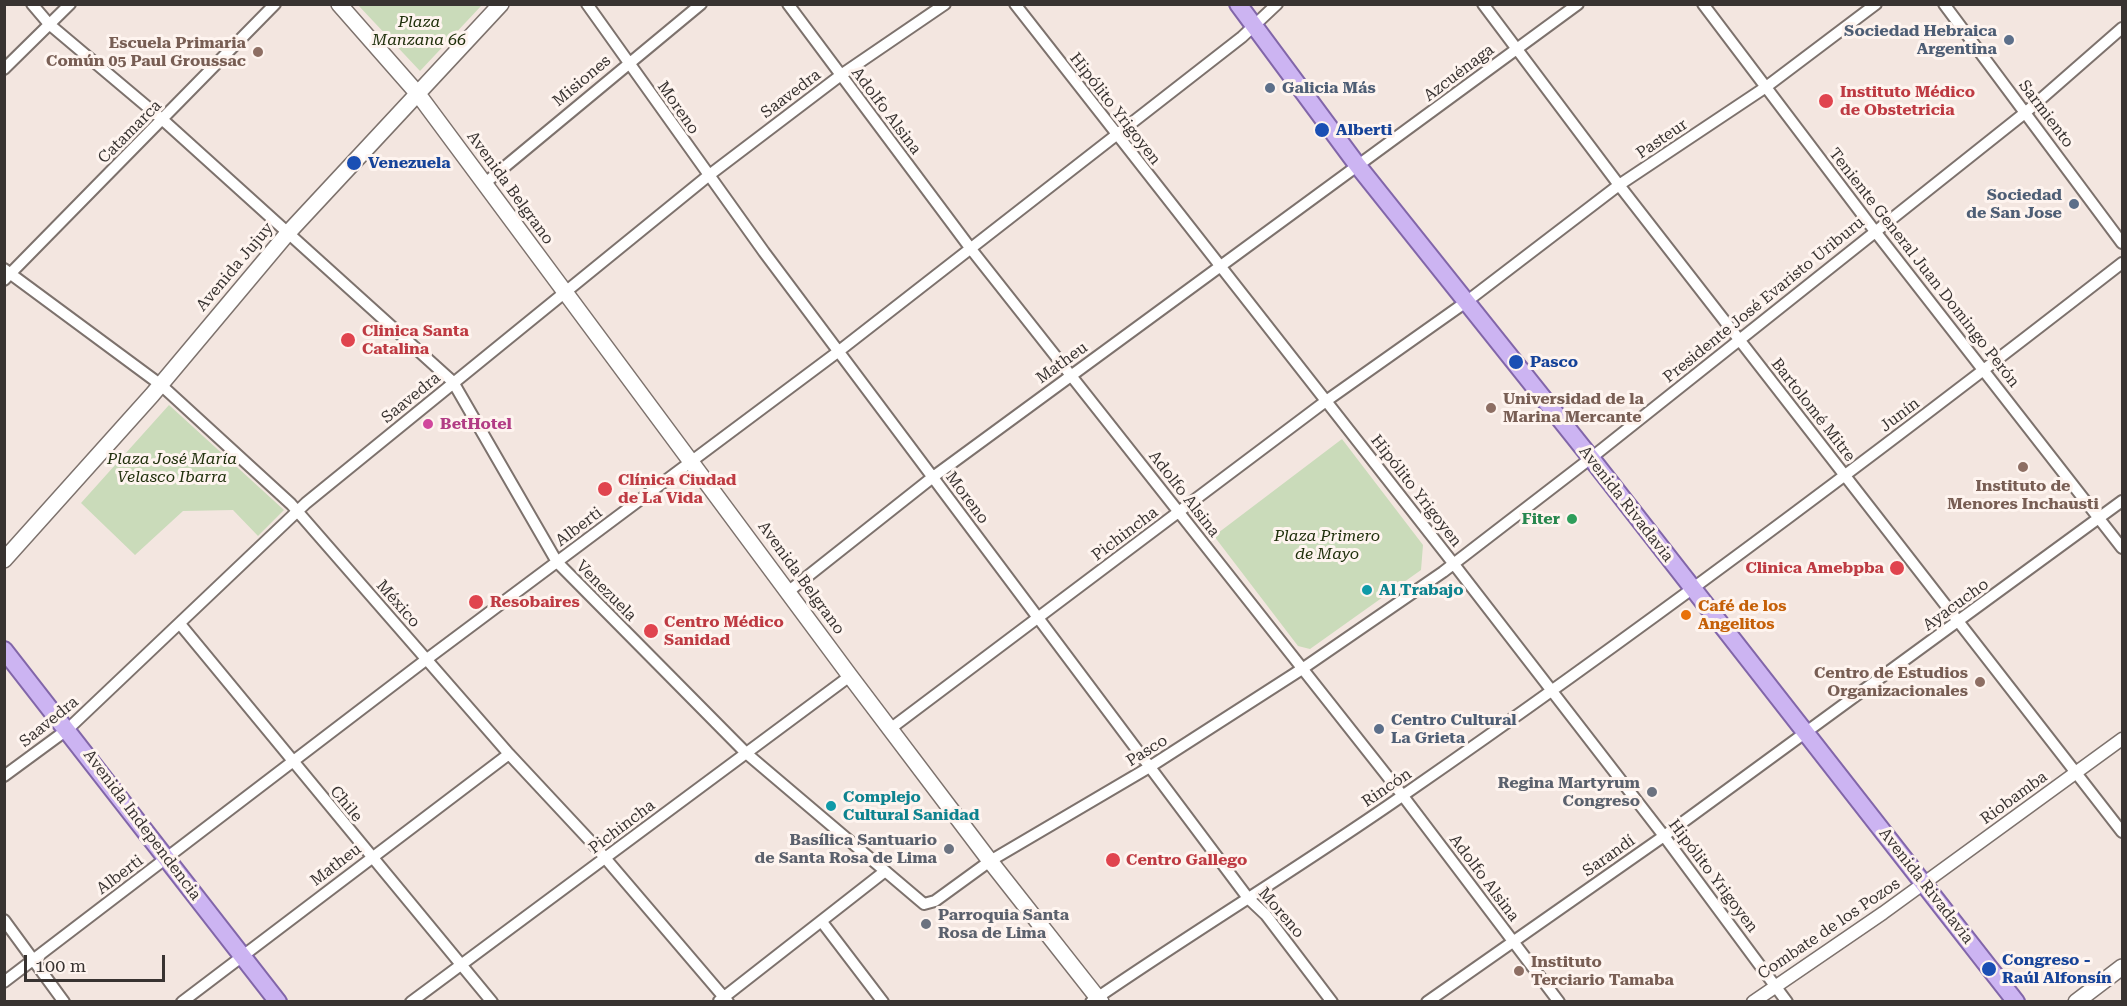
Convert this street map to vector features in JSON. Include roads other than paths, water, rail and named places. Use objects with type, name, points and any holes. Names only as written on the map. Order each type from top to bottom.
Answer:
[{"type":"main road","name":"Avenida Belgrano","points":[[339,4],[418,94],[692,460],[850,676],[1097,1000]]},
{"type":"main road","name":"Avenida Jujuy","points":[[4,560],[160,385],[287,234],[501,4]]},
{"type":"main road","name":"Avenida Rivadavia","points":[[1238,4],[1358,166],[1591,458],[2016,1002]]},
{"type":"main road","name":"Avenida Independencia","points":[[4,650],[68,729],[278,1002]]},
{"type":"main road","points":[[2076,1002],[2122,967]]},
{"type":"street","name":"Venezuela","points":[[32,4],[49,24],[163,120],[453,382],[557,562],[746,753],[884,872]]},
{"type":"street","points":[[4,69],[70,4]]},
{"type":"street","name":"Catamarca","points":[[7,274],[163,120],[275,4]]},
{"type":"street","name":"Moreno","points":[[587,4],[708,176],[1148,768],[1248,898],[1266,915],[1332,1002]]},
{"type":"street","name":"Misiones","points":[[484,184],[628,62],[701,4]]},
{"type":"street","name":"Adolfo Alsina","points":[[788,4],[972,249],[1403,796],[1559,1002]]},
{"type":"street","name":"Saavedra","points":[[4,776],[68,729],[297,512],[453,382],[708,176],[841,75],[945,4]]},
{"type":"street","name":"Hipólito Yrigoyen","points":[[1015,4],[1116,136],[1453,563],[1664,836],[1787,1002]]},
{"type":"street","name":"Alberti","points":[[4,981],[972,249],[1254,26],[1277,4]]},
{"type":"street","name":"Bartolomé Mitre","points":[[1483,4],[1619,185],[1961,621],[2122,832]]},
{"type":"street","name":"Azcuénaga","points":[[1358,166],[1578,4]]},
{"type":"street","name":"Teniente General Juan Domingo Perón","points":[[1703,4],[1874,230],[2122,548]]},
{"type":"street","name":"Pasteur","points":[[1467,302],[1619,185],[1766,87],[1876,4]]},
{"type":"street","name":"Sarmiento","points":[[1944,4],[2122,243]]},
{"type":"street","name":"Presidente José Evaristo Uriburu","points":[[1591,458],[1874,230],[2026,112],[2122,28]]},
{"type":"street","name":"Matheu","points":[[789,591],[933,477],[1358,166]]},
{"type":"street","name":"Junín","points":[[1693,588],[1984,370],[2122,263]]},
{"type":"street","name":"México","points":[[7,274],[160,385],[262,476],[297,512],[508,754],[605,858],[724,1000]]},
{"type":"street","name":"Pichincha","points":[[890,729],[1326,401],[1467,302]]},
{"type":"street","name":"Pasco","points":[[884,872],[920,903],[929,904],[990,861],[1148,768],[1302,669],[1453,563],[1591,458]]},
{"type":"street","name":"Ayacucho","points":[[1806,732],[1961,621],[2122,501]]},
{"type":"street","name":"Rincón","points":[[1097,1000],[1403,796],[1693,588]]},
{"type":"street","name":"Chile","points":[[180,624],[370,858],[492,1002]]},
{"type":"street","name":"Pichincha","points":[[411,1002],[460,963],[850,676]]},
{"type":"street","name":"Sarandí","points":[[1427,1002],[1664,836],[1806,732]]},
{"type":"street","name":"Riobamba","points":[[1924,884],[2122,739]]},
{"type":"street","name":"Matheu","points":[[182,1002],[508,754]]},
{"type":"street","points":[[724,1000],[884,872]]},
{"type":"street","name":"Combate de los Pozos","points":[[1753,1002],[1924,884]]},
{"type":"street","points":[[4,920],[64,1002]]},
{"type":"street","points":[[822,922],[883,1002]]},
{"type":"place","name":"Sociedad Hebraica Argentina","points":[[2009,40]]},
{"type":"place","name":"Escuela Primaria Común 05 Paul Groussac","points":[[258,52]]},
{"type":"place","name":"Galicia Más","points":[[1270,88]]},
{"type":"place","name":"Instituto Médico de Obstetricia","points":[[1826,101]]},
{"type":"place","name":"Alberti","points":[[1322,130]]},
{"type":"place","name":"Venezuela","points":[[354,163]]},
{"type":"place","name":"Sociedad de San Jose","points":[[2074,204]]},
{"type":"place","name":"Clinica Santa Catalina","points":[[348,340]]},
{"type":"place","name":"Pasco","points":[[1516,362]]},
{"type":"place","name":"Universidad de la Marina Mercante","points":[[1491,408]]},
{"type":"place","name":"BetHotel","points":[[428,424]]},
{"type":"place","name":"Instituto de Menores Inchausti","points":[[2023,467]]},
{"type":"place","name":"Clínica Ciudad de La Vida","points":[[605,489]]},
{"type":"place","name":"Fiter","points":[[1572,519]]},
{"type":"place","name":"Clinica Amebpba","points":[[1897,568]]},
{"type":"place","name":"Al Trabajo","points":[[1367,590]]},
{"type":"place","name":"Resobaires","points":[[476,602]]},
{"type":"place","name":"Café de los Angelitos","points":[[1686,615]]},
{"type":"place","name":"Centro Médico Sanidad","points":[[651,631]]},
{"type":"place","name":"Centro de Estudios Organizacionales","points":[[1980,682]]},
{"type":"place","name":"Centro Cultural La Grieta","points":[[1379,729]]},
{"type":"place","name":"Regina Martyrum Congreso","points":[[1652,792]]},
{"type":"place","name":"Complejo Cultural Sanidad","points":[[831,806]]},
{"type":"place","name":"Basílica Santuario de Santa Rosa de Lima","points":[[949,849]]},
{"type":"place","name":"Centro Gallego","points":[[1113,860]]},
{"type":"place","name":"Parroquia Santa Rosa de Lima","points":[[926,924]]},
{"type":"place","name":"Congreso - Raúl Alfonsín","points":[[1989,969]]},
{"type":"place","name":"Instituto Terciario Tamaba","points":[[1519,971]]},
{"type":"park label","name":"Plaza Manzana 66","points":[[419,31]]},
{"type":"park label","name":"Plaza José María Velasco Ibarra","points":[[172,468]]},
{"type":"park label","name":"Plaza Primero de Mayo","points":[[1327,545]]}]
